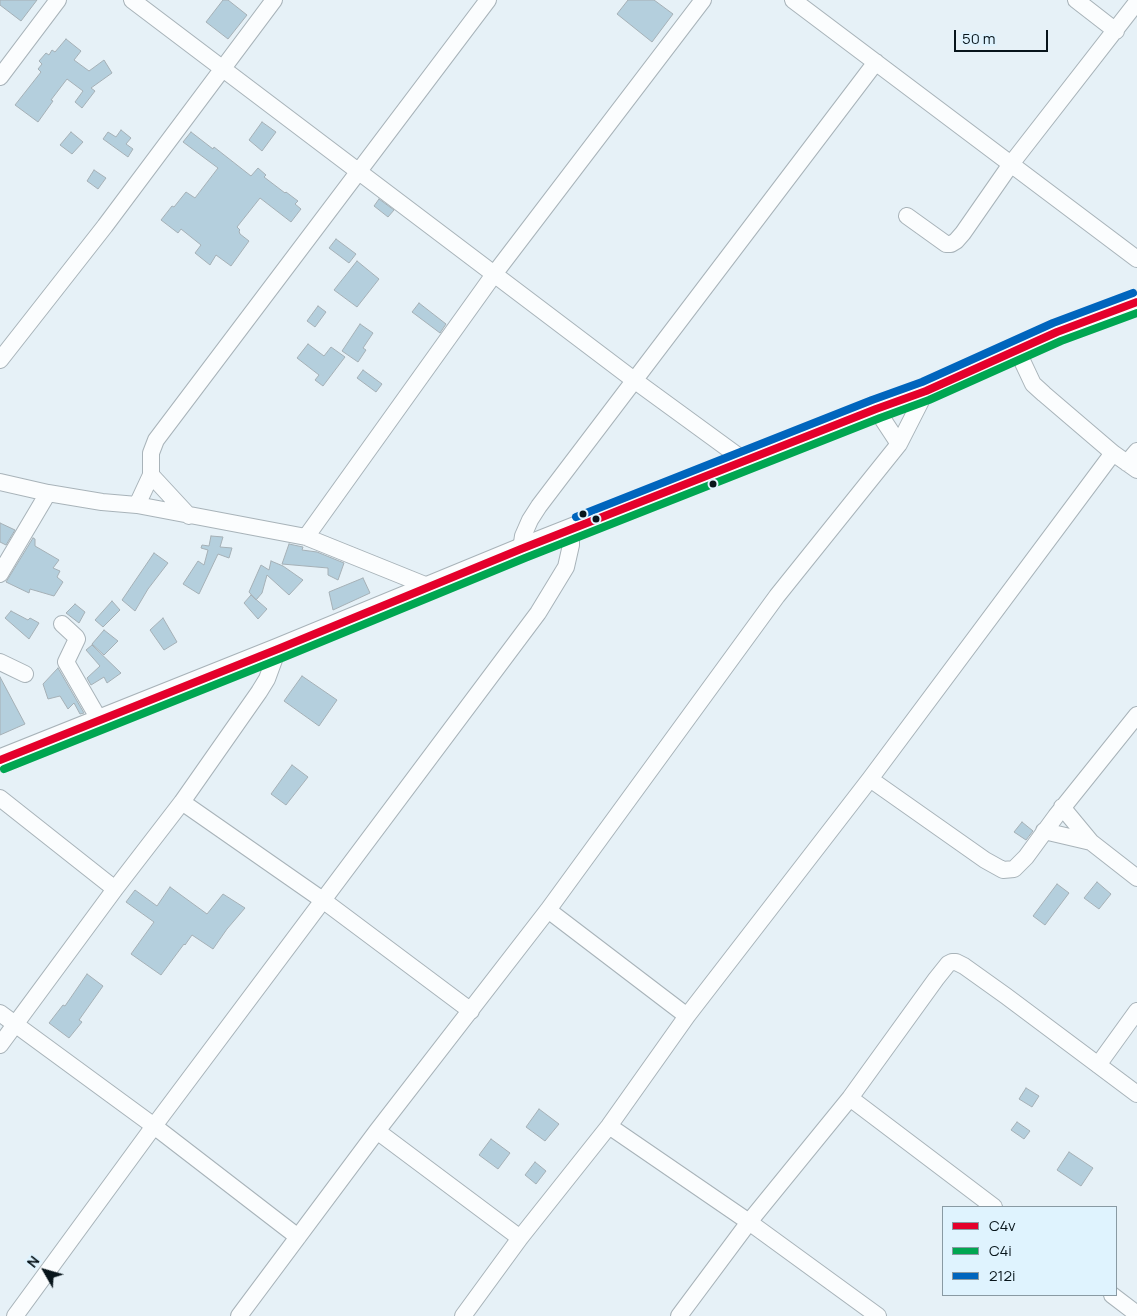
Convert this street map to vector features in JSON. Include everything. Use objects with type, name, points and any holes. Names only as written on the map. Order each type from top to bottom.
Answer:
[{"type":"main road","points":[[0,760],[521,549],[926,391],[1057,332],[1137,302]]},
{"type":"street","points":[[0,76],[58,0]]},
{"type":"street","points":[[132,0],[634,380],[745,461]]},
{"type":"street","points":[[0,360],[105,226],[274,0]]},
{"type":"street","points":[[137,505],[151,475],[151,453],[156,440],[488,0]]},
{"type":"street","points":[[306,537],[495,273],[703,0]]},
{"type":"street","points":[[793,0],[1137,259]]},
{"type":"street","points":[[1076,0],[1116,30]]},
{"type":"street","points":[[907,216],[946,244],[951,244],[963,233],[1011,164],[1137,2]]},
{"type":"street","points":[[521,549],[530,520],[539,506],[876,62]]},
{"type":"street","points":[[1016,350],[1033,384],[1113,453],[1134,461]]},
{"type":"street","points":[[240,1316],[377,1131],[548,910],[778,596],[899,444],[926,391]]},
{"type":"street","points":[[876,409],[899,444]]},
{"type":"street","points":[[462,1316],[520,1238],[609,1126],[687,1016],[870,779],[1113,453]]},
{"type":"street","points":[[151,475],[189,516]]},
{"type":"street","points":[[0,482],[102,502],[137,505],[306,537],[430,587]]},
{"type":"street","points":[[0,574],[48,492]]},
{"type":"street","points":[[15,1316],[154,1126],[538,613],[566,567],[576,528]]},
{"type":"street","points":[[62,624],[76,637],[66,662],[100,721]]},
{"type":"street","points":[[0,1045],[182,802],[263,686],[278,649]]},
{"type":"street","points":[[0,662],[25,674]]},
{"type":"street","points":[[870,779],[985,860],[1003,870],[1014,869],[1026,857],[1062,807],[1137,715]]},
{"type":"street","points":[[0,798],[115,889]]},
{"type":"street","points":[[182,802],[324,901],[471,1011]]},
{"type":"street","points":[[1062,807],[1091,842],[1137,878]]},
{"type":"street","points":[[1044,832],[1091,842]]},
{"type":"street","points":[[548,910],[687,1016]]},
{"type":"street","points":[[679,1316],[749,1222],[850,1098],[948,964],[952,962],[964,966],[1137,1094]]},
{"type":"street","points":[[1098,1065],[1137,1011]]},
{"type":"street","points":[[0,1013],[154,1126],[298,1237]]},
{"type":"street","points":[[850,1098],[993,1206]]},
{"type":"street","points":[[609,1126],[749,1222],[878,1316]]},
{"type":"street","points":[[377,1131],[520,1238]]},
{"type":"street","points":[[1113,1296],[1137,1314]]},
{"type":"building","points":[[0,0],[37,0],[21,21],[0,5]]},
{"type":"building","points":[[223,0],[228,0],[247,15],[228,39],[206,22]]},
{"type":"building","points":[[628,0],[654,0],[673,14],[652,42],[617,14]]},
{"type":"building","points":[[66,39],[81,51],[74,60],[89,71],[104,60],[112,73],[91,88],[95,91],[82,108],[75,102],[83,91],[67,79],[51,100],[53,101],[38,122],[15,105],[41,72],[38,69],[42,64],[39,61],[46,53],[49,55],[52,50],[55,52]]},
{"type":"building","points":[[262,122],[276,132],[262,151],[249,140]]},
{"type":"building","points":[[121,130],[131,138],[126,144],[133,149],[128,157],[103,139],[108,132],[116,137]]},
{"type":"building","points":[[71,132],[83,142],[72,154],[60,145]]},
{"type":"building","points":[[191,132],[213,149],[214,147],[251,176],[258,168],[266,175],[264,177],[298,201],[295,204],[301,209],[291,222],[260,198],[237,227],[240,230],[240,234],[249,241],[231,266],[216,255],[210,265],[195,253],[201,245],[181,229],[178,233],[161,220],[186,192],[195,198],[218,168],[183,142]]},
{"type":"building","points":[[94,170],[106,178],[98,189],[87,181]]},
{"type":"building","points":[[379,199],[394,210],[388,217],[374,206]]},
{"type":"building","points":[[336,239],[356,254],[349,263],[329,248]]},
{"type":"building","points":[[357,261],[379,279],[357,307],[334,290]]},
{"type":"building","points":[[419,303],[446,324],[440,333],[412,312]]},
{"type":"building","points":[[318,306],[326,312],[315,327],[307,321]]},
{"type":"building","points":[[360,324],[373,333],[363,348],[366,350],[358,362],[342,351]]},
{"type":"building","points":[[308,344],[324,356],[331,347],[345,357],[323,386],[315,380],[319,375],[297,358]]},
{"type":"building","points":[[363,370],[382,384],[376,392],[357,378]]},
{"type":"building","points":[[0,523],[15,530],[6,545],[0,542]]},
{"type":"building","points":[[211,536],[223,537],[220,547],[232,548],[229,558],[218,554],[199,594],[183,584],[198,561],[204,565],[208,550],[201,548],[202,545],[209,546]]},
{"type":"building","points":[[33,538],[35,539],[35,546],[59,560],[53,568],[60,571],[57,577],[63,582],[54,596],[30,589],[29,593],[6,582]]},
{"type":"building","points":[[289,544],[303,547],[302,550],[317,552],[344,563],[338,580],[328,575],[328,568],[282,564]]},
{"type":"building","points":[[154,553],[168,563],[148,589],[135,611],[122,600]]},
{"type":"building","points":[[271,561],[283,566],[303,580],[289,595],[267,575],[262,593],[256,600],[249,592],[261,565],[269,570]]},
{"type":"building","points":[[363,578],[370,593],[333,610],[329,592]]},
{"type":"building","points":[[251,595],[267,609],[258,619],[244,603]]},
{"type":"building","points":[[112,601],[120,610],[103,627],[95,620]]},
{"type":"building","points":[[75,604],[85,612],[79,623],[66,613]]},
{"type":"building","points":[[11,611],[28,620],[30,618],[39,623],[29,639],[5,618]]},
{"type":"building","points":[[163,618],[177,642],[164,650],[150,630]]},
{"type":"building","points":[[104,630],[118,641],[104,655],[92,644]]},
{"type":"building","points":[[92,645],[121,673],[107,683],[104,677],[91,685],[87,678],[100,666],[86,650]]},
{"type":"building","points":[[58,668],[84,713],[80,714],[74,703],[68,709],[60,696],[48,699],[43,684]]},
{"type":"building","points":[[302,676],[337,700],[319,726],[284,701]]},
{"type":"building","points":[[0,677],[25,724],[0,735]]},
{"type":"building","points":[[292,765],[308,777],[286,805],[271,794]]},
{"type":"building","points":[[1022,822],[1033,831],[1026,840],[1014,832]]},
{"type":"building","points":[[1097,882],[1111,894],[1099,909],[1084,898]]},
{"type":"building","points":[[1057,884],[1069,893],[1045,925],[1033,916]]},
{"type":"building","points":[[170,887],[207,914],[223,894],[245,908],[213,949],[192,935],[161,975],[131,954],[154,922],[126,902],[135,890],[157,906]]},
{"type":"building","points":[[87,974],[103,986],[79,1020],[82,1022],[69,1038],[49,1023],[63,1005],[65,1006]]},
{"type":"building","points":[[1026,1088],[1039,1096],[1032,1107],[1019,1099]]},
{"type":"building","points":[[539,1109],[559,1124],[545,1141],[526,1127]]},
{"type":"building","points":[[1017,1122],[1030,1131],[1024,1139],[1011,1130]]},
{"type":"building","points":[[491,1139],[510,1153],[498,1169],[479,1155]]},
{"type":"building","points":[[1069,1152],[1093,1168],[1081,1186],[1057,1170]]},
{"type":"building","points":[[535,1162],[546,1171],[536,1184],[525,1175]]},
{"type":"transit line","name":"212i","points":[[576,517],[922,382],[1053,323],[1133,293]]},
{"type":"transit line","name":"C4v","points":[[0,760],[521,549],[926,391],[1057,332],[1137,302]]},
{"type":"transit line","name":"C4i","points":[[4,769],[525,558],[929,400],[1061,341],[1137,313]]}]
